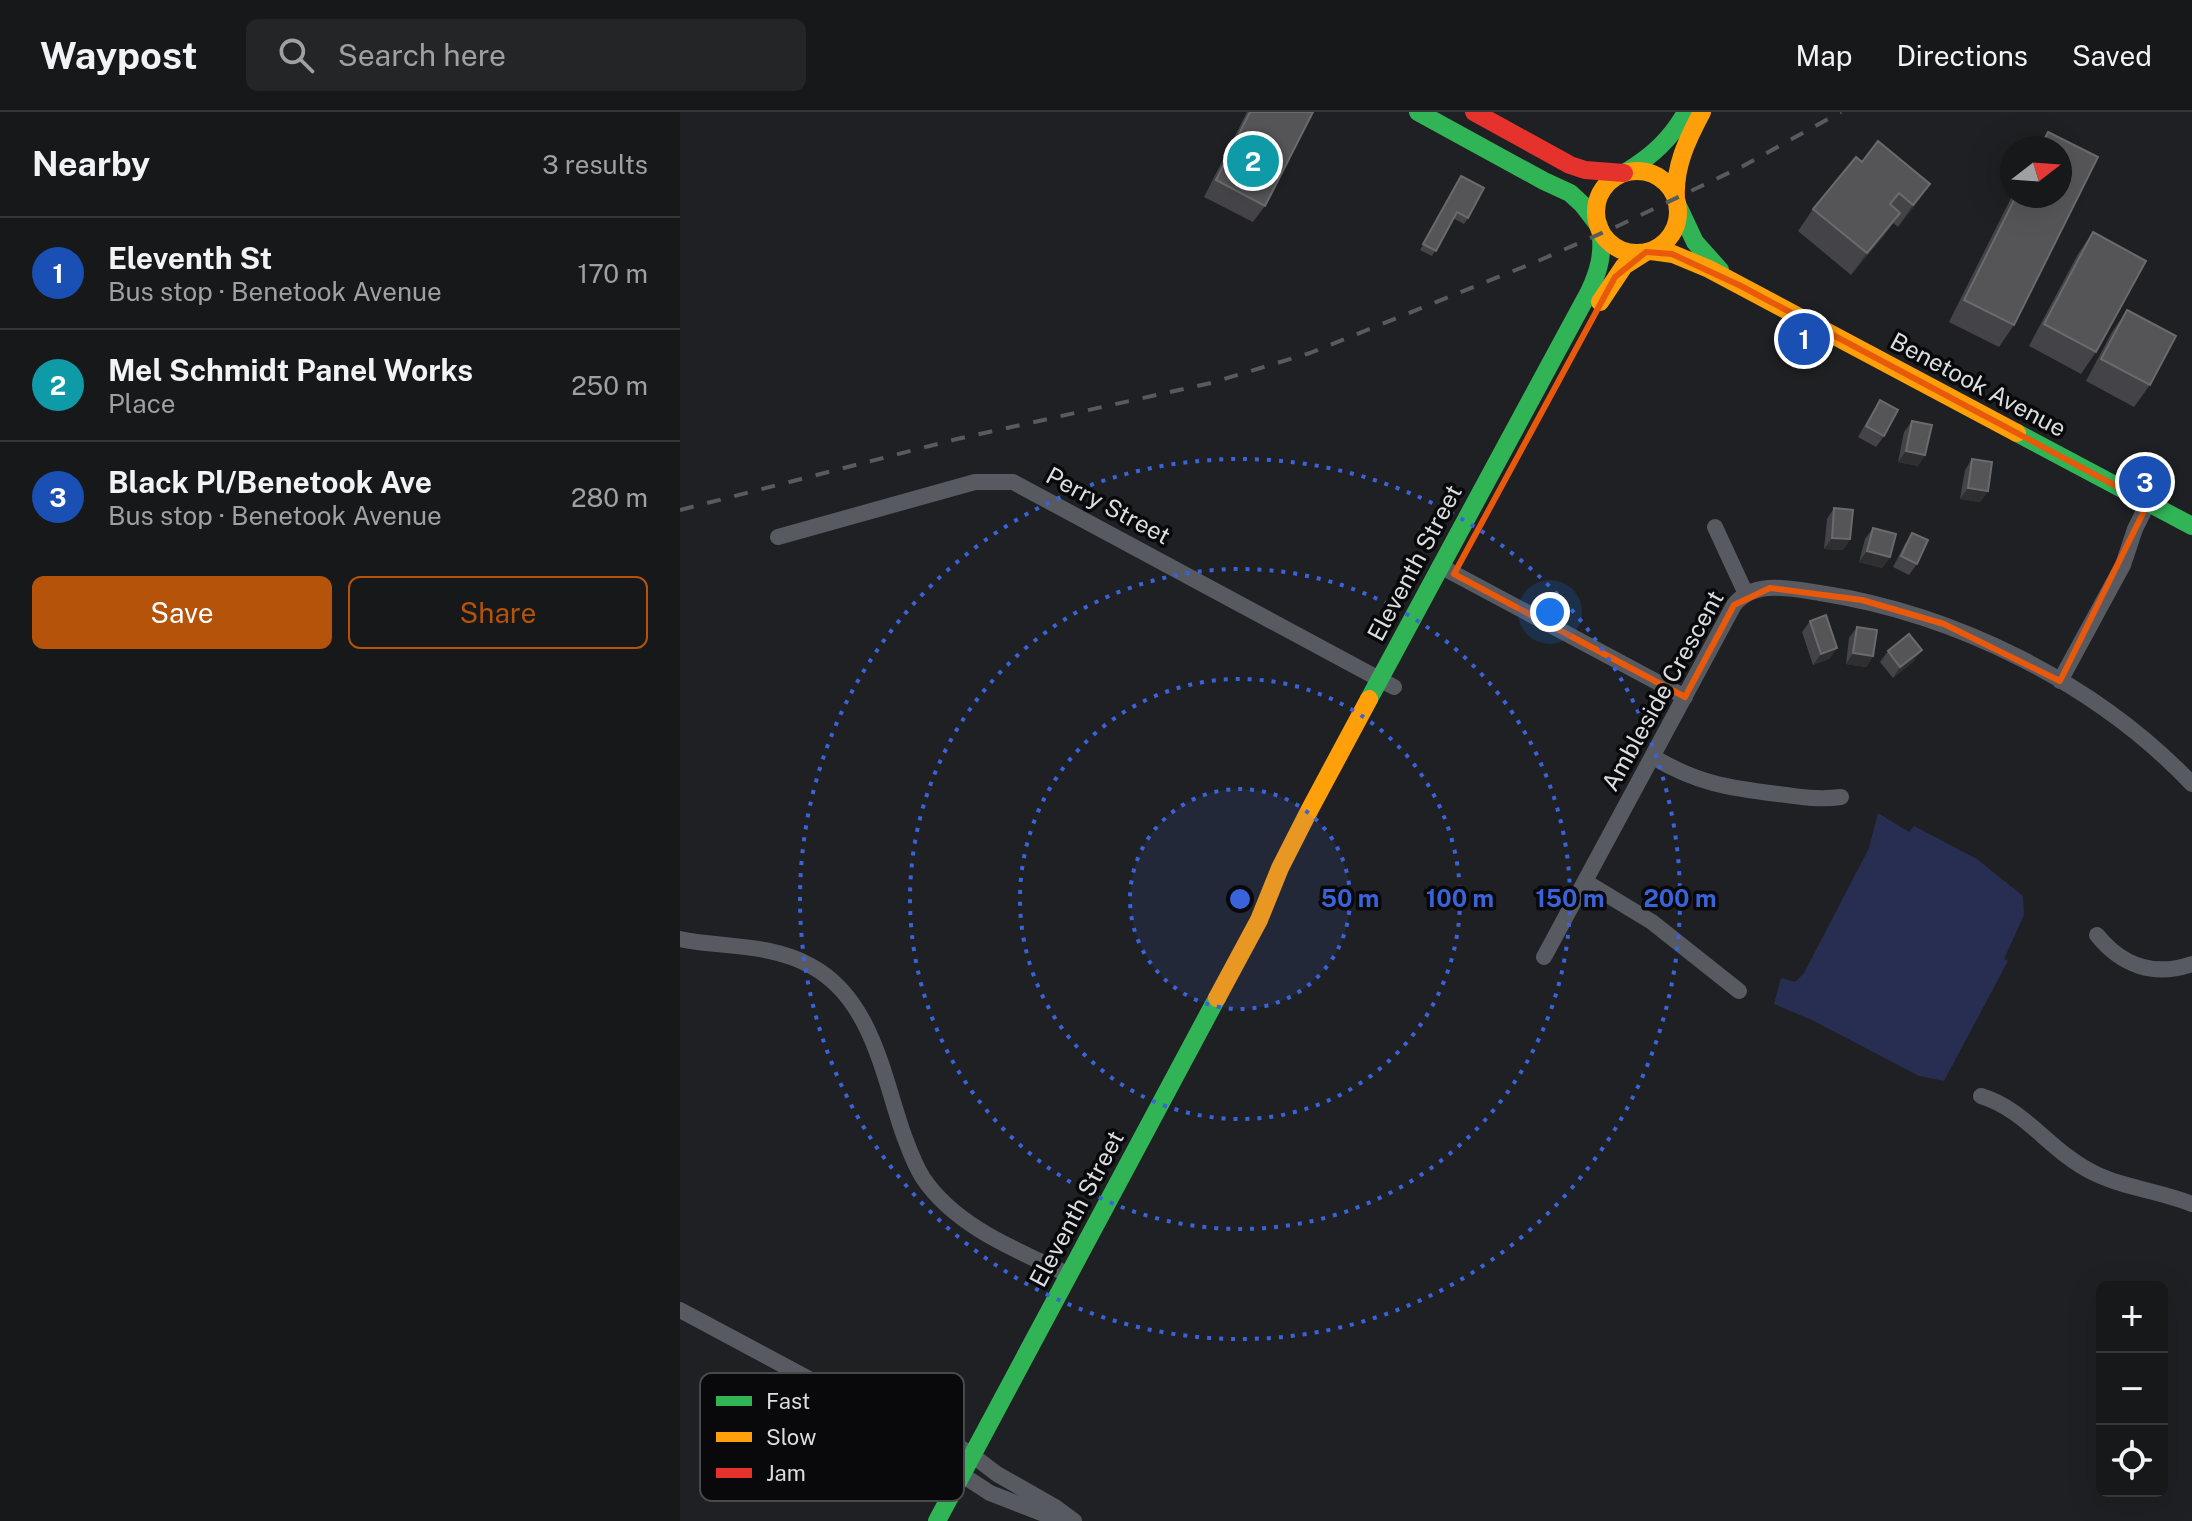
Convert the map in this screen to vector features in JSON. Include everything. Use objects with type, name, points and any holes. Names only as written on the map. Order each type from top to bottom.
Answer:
[{"type":"street","points":[[1418,112],[1544,181],[1567,190],[1580,201],[1609,242],[1629,252],[1648,252],[1671,236],[1678,218],[1678,167],[1702,112]]},
{"type":"street","points":[[1474,112],[1570,165],[1585,170],[1640,171],[1660,177],[1670,187],[1677,202]]},
{"type":"street","points":[[1600,228],[1596,210],[1600,194],[1610,181],[1659,150],[1686,112]]},
{"type":"street","name":"Benetook Avenue","points":[[1677,202],[1684,224],[1700,250],[1741,286]]},
{"type":"street","name":"Eleventh Street","points":[[964,1471],[1259,920],[1308,847],[1386,684],[1599,272],[1603,250],[1600,228]]},
{"type":"street","name":"Benetook Avenue","points":[[1648,252],[1662,251],[1678,256],[1741,286],[2192,526]]},
{"type":"street","name":"Eleventh Street","points":[[1447,570],[1615,277],[1632,258],[1648,252]]},
{"type":"street","name":"Perry Street","points":[[778,537],[975,482],[1013,482],[1386,684]]},
{"type":"street","points":[[2060,681],[2123,565],[2145,534],[2154,506]]},
{"type":"street","points":[[1715,527],[1746,594]]},
{"type":"street","points":[[1447,570],[1685,697]]},
{"type":"street","name":"Ambleside Crescent","points":[[1544,957],[1734,605],[1746,594],[1770,588],[1794,589],[1862,600],[1944,624],[1988,642],[2060,681],[2108,712],[2139,735],[2192,784]]},
{"type":"street","points":[[1653,757],[1689,777],[1729,788],[1814,799],[1841,797]]},
{"type":"street","points":[[1586,882],[1652,922],[1739,991]]},
{"type":"street","points":[[2097,935],[2115,955],[2141,967],[2168,970],[2192,964]]},
{"type":"street","points":[[680,939],[774,952],[814,967],[835,984],[867,1029],[911,1157],[939,1199],[970,1225],[1069,1275]]},
{"type":"street","points":[[1981,1096],[2004,1105],[2060,1152],[2093,1173],[2192,1204]]},
{"type":"street","points":[[680,1310],[798,1373]]},
{"type":"street","points":[[964,1450],[1074,1521]]},
{"type":"street","points":[[964,1476],[990,1493],[1062,1521]]},
{"type":"street","name":"Eleventh Street","points":[[937,1521],[948,1501]]},
{"type":"highlighted area","points":[[1646,252],[1672,254],[1741,286],[2148,503],[2060,681],[1944,624],[1862,600],[1770,588],[1734,605],[1685,697],[1454,574],[1615,277]]},
{"type":"shaded area","points":[[1878,813],[1909,832],[1914,826],[1977,859],[2023,896],[2024,915],[2004,959],[2008,961],[1944,1081],[1919,1076],[1814,1021],[1774,1004],[1781,978],[1795,982],[1804,973],[1869,848]]},
{"type":"building","points":[[1250,112],[1313,112],[1265,206],[1216,180]]},
{"type":"building","points":[[1878,141],[1930,184],[1913,205],[1899,193],[1890,204],[1900,213],[1867,253],[1813,209],[1856,157],[1862,162]]},
{"type":"building","points":[[2072,144],[2098,157],[2014,325],[1964,300],[2010,208],[2072,208]]},
{"type":"building","points":[[1461,176],[1484,188],[1468,218],[1457,212],[1436,251],[1423,244]]},
{"type":"building","points":[[2093,232],[2146,261],[2096,352],[2044,324]]},
{"type":"building","points":[[2127,310],[2176,336],[2150,385],[2101,359]]},
{"type":"building","points":[[1880,400],[1898,410],[1884,436],[1866,426]]},
{"type":"building","points":[[1912,421],[1932,425],[1925,455],[1906,451]]},
{"type":"building","points":[[1972,459],[1992,462],[1988,491],[1968,488]]},
{"type":"building","points":[[1834,508],[1853,510],[1850,539],[1832,538]]},
{"type":"building","points":[[1873,528],[1896,534],[1890,557],[1867,551]]},
{"type":"building","points":[[1912,533],[1928,540],[1917,564],[1901,556]]},
{"type":"building","points":[[1826,615],[1837,648],[1821,654],[1810,621]]},
{"type":"building","points":[[1857,627],[1877,630],[1873,656],[1853,653]]},
{"type":"building","points":[[1909,634],[1922,650],[1900,667],[1888,651]]},
{"type":"railway","points":[[680,510],[957,439],[1211,383],[1310,353],[1620,225],[1743,166],[1841,112]]},
{"type":"traffic: fast","points":[[1418,112],[1570,193],[1599,226]]},
{"type":"traffic: fast","points":[[1626,172],[1660,146],[1686,112]]},
{"type":"traffic: fast","points":[[1679,208],[1695,242],[1720,270]]},
{"type":"traffic: fast","points":[[1369,699],[1589,292],[1600,261],[1600,229]]},
{"type":"traffic: fast","points":[[2017,433],[2192,526]]},
{"type":"traffic: fast","points":[[964,1471],[1217,998]]},
{"type":"traffic: fast","points":[[937,1521],[948,1501]]},
{"type":"traffic: slow","points":[[1676,199],[1679,165],[1702,112]]},
{"type":"traffic: slow","points":[[1637,171],[1653,174],[1666,183],[1675,196],[1678,212],[1675,228],[1666,241],[1653,250],[1637,253],[1621,250],[1608,241],[1599,228],[1596,212],[1599,196],[1608,183],[1621,174],[1637,171]]},
{"type":"traffic: slow","points":[[1651,251],[1673,254],[1709,269],[2017,433]]},
{"type":"traffic: slow","points":[[1600,302],[1624,266],[1646,252]]},
{"type":"traffic: slow","points":[[1217,998],[1259,920],[1280,868],[1369,699]]},
{"type":"traffic: jam","points":[[1474,112],[1570,165],[1585,170],[1624,173]]},
{"type":"place","name":"Mel Schmidt Panel Works","points":[[1253,161]]},
{"type":"place","name":"Eleventh St","points":[[1804,339]]},
{"type":"place","name":"Black Pl/Benetook Ave","points":[[2145,482]]}]
